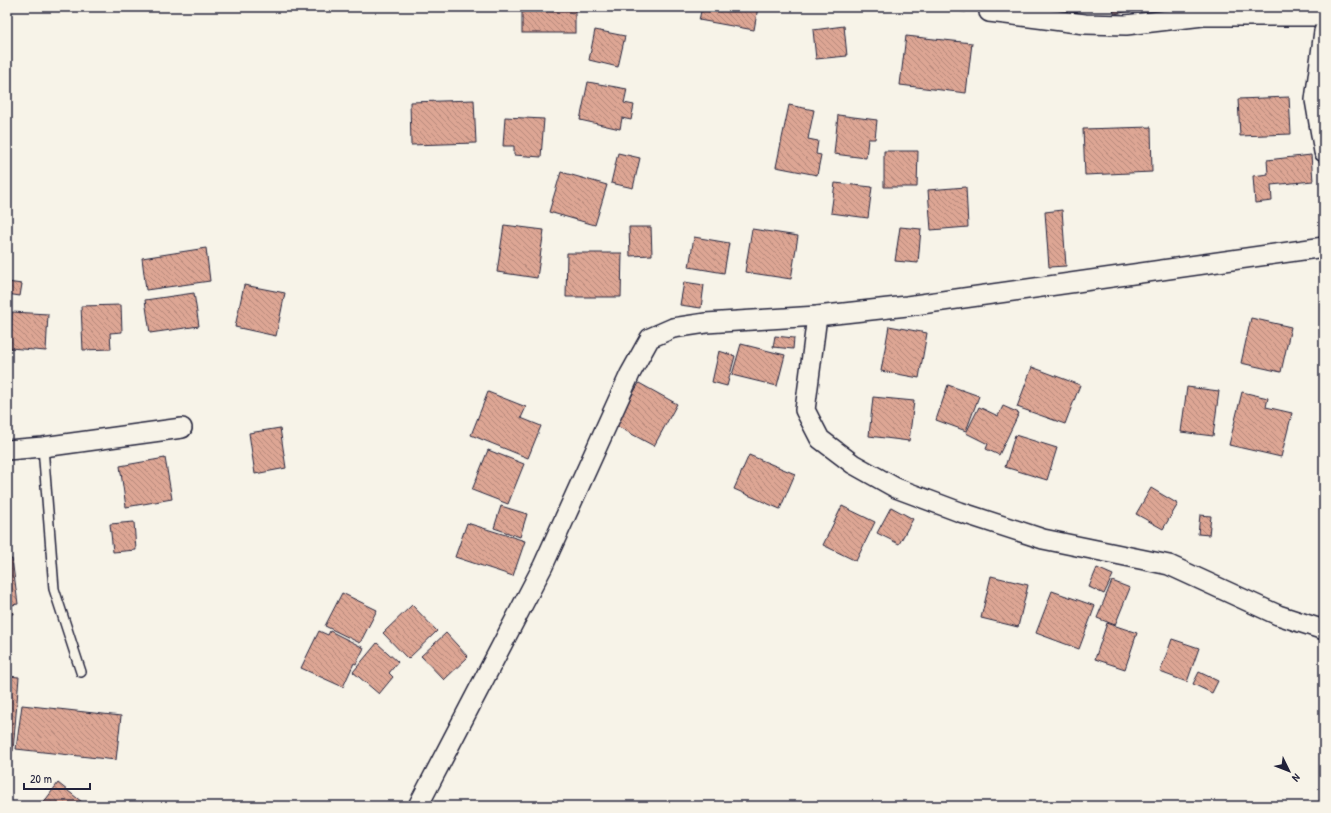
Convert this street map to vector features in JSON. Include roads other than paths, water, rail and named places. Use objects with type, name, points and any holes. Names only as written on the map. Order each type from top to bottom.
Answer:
[{"type":"street","points":[[989,12],[1086,24],[1126,25],[1203,16],[1324,16]]},
{"type":"street","points":[[1324,31],[1314,100],[1324,152]]},
{"type":"street","points":[[418,806],[543,566],[630,374],[650,338],[674,328],[706,323],[817,316],[907,306],[1324,247]]},
{"type":"street","points":[[817,316],[806,410],[820,439],[853,464],[896,488],[960,512],[1043,539],[1169,566],[1278,615],[1324,630]]},
{"type":"street","points":[[7,450],[42,447],[182,428]]},
{"type":"lane","points":[[42,447],[54,589],[81,672]]}]
